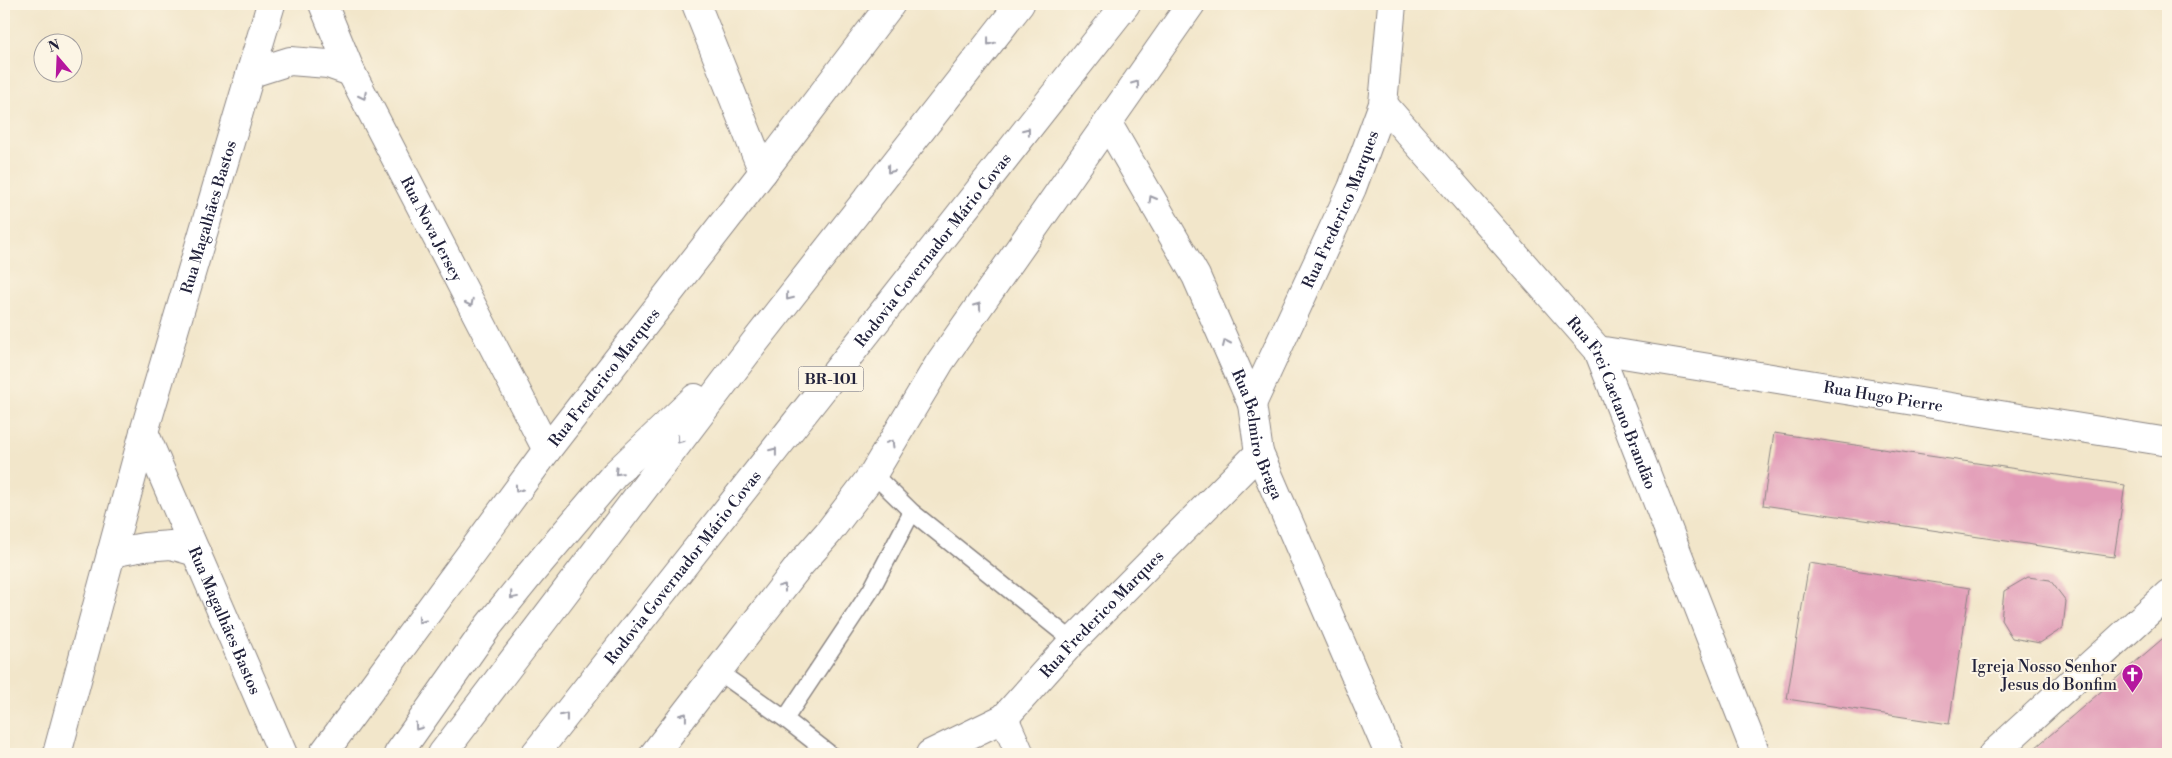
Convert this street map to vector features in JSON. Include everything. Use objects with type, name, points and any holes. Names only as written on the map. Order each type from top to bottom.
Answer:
[{"type":"main road","name":"Rua Magalhães Bastos","points":[[57,754],[144,432],[271,4]]},
{"type":"main road","name":"Rua Nova Jersey","points":[[323,4],[351,72],[547,450]]},
{"type":"main road","points":[[696,4],[763,172]]},
{"type":"main road","name":"Rua Frederico Marques","points":[[323,754],[547,450],[891,4]]},
{"type":"main road","points":[[442,754],[754,342],[1020,4]]},
{"type":"main road","name":"Rodovia Governador Mário Covas","points":[[535,754],[1126,4]]},
{"type":"main road","points":[[661,751],[799,566],[828,534],[873,474],[940,362],[1048,205],[1108,124],[1191,4]]},
{"type":"main road","name":"Rua Frederico Marques","points":[[1252,404],[1352,188],[1383,104],[1392,4]]},
{"type":"main road","points":[[252,73],[290,60],[328,64],[351,72]]},
{"type":"main road","name":"Rua Frei Caetano Brandão","points":[[1383,104],[1598,350],[1756,754]]},
{"type":"main road","name":"Rua Belmiro Braga","points":[[1108,124],[1196,276],[1252,404],[1259,453],[1388,754]]},
{"type":"main road","points":[[398,754],[488,625],[616,474],[754,342]]},
{"type":"main road","name":"Rua Hugo Pierre","points":[[1598,350],[2168,442]]},
{"type":"main road","name":"Rua Magalhães Bastos","points":[[144,432],[283,754]]},
{"type":"main road","name":"Rua Frederico Marques","points":[[930,754],[1004,718],[1073,641],[1259,453]]},
{"type":"main road","points":[[111,553],[144,546],[171,545],[196,552]]},
{"type":"main road","points":[[1993,754],[2168,594]]},
{"type":"main road","points":[[1004,718],[1020,754]]},
{"type":"lane","points":[[873,474],[912,512],[1073,641]]},
{"type":"lane","points":[[785,720],[871,590],[912,512]]},
{"type":"lane","points":[[719,672],[830,754]]},
{"type":"building","points":[[1774,433],[2125,485],[2114,557],[1763,505]]},
{"type":"building","points":[[1809,563],[1970,588],[1949,724],[1787,699]]},
{"type":"building","points":[[2028,577],[2050,580],[2066,601],[2063,628],[2040,643],[2012,638],[2001,620],[2004,591]]},
{"type":"building","name":"Igreja Nosso Senhor Jesus do Bonfim","points":[[2168,634],[2168,754],[2028,754]]},
{"type":"place","name":"Igreja Nosso Senhor Jesus do Bonfim","points":[[2133,694]]}]
